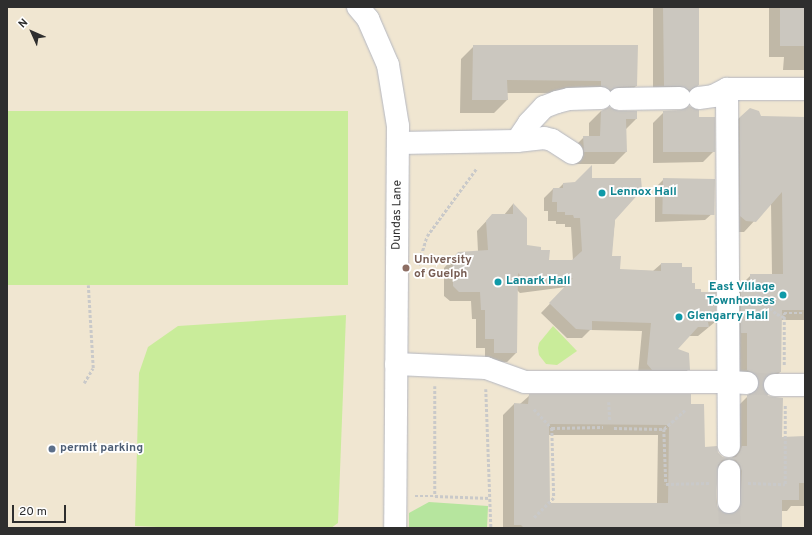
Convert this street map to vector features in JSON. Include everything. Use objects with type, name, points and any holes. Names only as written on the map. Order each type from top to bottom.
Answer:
[{"type":"street","name":"Dundas Lane","points":[[358,7],[368,19],[388,65],[395,102],[398,143],[394,528]]},
{"type":"street","points":[[517,141],[529,123],[544,108],[556,102],[569,99],[690,98],[713,96],[727,89],[805,89]]},
{"type":"street","points":[[727,89],[738,382],[729,446]]},
{"type":"street","points":[[398,143],[517,141],[544,138],[552,140],[572,153]]},
{"type":"street","points":[[396,364],[486,368],[525,382],[738,382]]},
{"type":"street","points":[[775,385],[805,385]]},
{"type":"street","points":[[729,471],[729,502]]},
{"type":"path","points":[[84,382],[93,368],[88,285]]},
{"type":"path","points":[[756,294],[777,314],[784,317]]},
{"type":"path","points":[[486,368],[491,528]]},
{"type":"path","points":[[534,409],[552,428],[554,498],[534,518]]},
{"type":"path","points":[[664,429],[685,410]]},
{"type":"path","points":[[552,428],[603,427]]},
{"type":"shaded area","name":"University of Guelph","points":[[7,7],[805,7],[805,528],[7,528]]},
{"type":"green space","points":[[7,111],[348,111],[348,285],[7,285]]},
{"type":"green space","points":[[346,315],[338,523],[331,528],[182,528],[135,526],[139,373],[148,347],[178,326]]},
{"type":"green space","points":[[553,326],[577,351],[557,365],[546,364],[539,355],[538,348],[539,343]]},
{"type":"green space","points":[[429,502],[488,506],[487,528],[409,528],[409,513]]},
{"type":"building","points":[[663,7],[699,7],[699,85],[690,90],[680,86],[664,86]]},
{"type":"building","points":[[780,7],[805,7],[805,46],[780,46]]},
{"type":"building","points":[[473,45],[638,45],[637,86],[618,87],[611,90],[601,86],[601,81],[507,80],[508,100],[472,100]]},
{"type":"building","points":[[689,106],[699,110],[699,117],[715,117],[715,152],[663,152],[663,111],[681,110]]},
{"type":"building","points":[[609,107],[619,111],[637,111],[637,119],[626,119],[627,152],[584,152],[583,136],[600,136],[601,111]]},
{"type":"building","points":[[750,108],[759,111],[761,116],[805,117],[805,310],[782,310],[781,372],[768,374],[764,379],[763,385],[764,391],[768,396],[783,398],[782,437],[805,436],[805,483],[799,483],[799,500],[782,500],[782,528],[524,528],[521,525],[514,525],[514,403],[528,404],[529,394],[691,394],[691,404],[704,404],[705,447],[717,446],[718,453],[722,457],[729,458],[736,457],[742,446],[747,446],[747,395],[753,394],[757,390],[759,383],[758,378],[754,373],[747,370],[747,333],[741,333],[741,288],[750,288],[750,274],[783,274],[782,192],[756,222],[746,221],[740,216],[740,117]],"holes":[[[549,424],[669,425],[668,503],[550,503]],[[722,460],[736,460],[742,471],[740,508],[736,513],[729,514],[722,513],[716,502],[718,465]]]},
{"type":"building","points":[[592,165],[592,178],[641,178],[642,190],[615,220],[612,256],[621,256],[620,269],[661,271],[661,263],[682,263],[682,267],[692,267],[692,283],[695,283],[695,289],[701,289],[701,292],[716,292],[716,322],[708,322],[709,327],[698,327],[678,349],[689,353],[690,370],[652,370],[647,364],[651,323],[592,321],[592,330],[576,329],[549,303],[573,278],[530,285],[518,273],[517,353],[494,353],[494,339],[485,339],[485,310],[481,310],[480,292],[459,292],[453,286],[453,258],[458,252],[488,250],[486,221],[492,214],[513,214],[513,203],[527,218],[527,245],[541,247],[541,250],[550,250],[549,260],[572,260],[582,251],[580,218],[574,218],[573,215],[565,215],[565,212],[557,212],[557,202],[552,202],[553,188],[563,188],[563,183],[575,182]]},
{"type":"building","points":[[663,178],[715,179],[714,215],[662,214]]},
{"type":"tunnel","points":[[747,383],[775,385]]},
{"type":"tunnel","points":[[729,502],[730,528]]},
{"type":"place","name":"Lennox Hall","points":[[602,193]]},
{"type":"place","name":"University of Guelph","points":[[406,268]]},
{"type":"place","name":"Lanark Hall","points":[[498,282]]},
{"type":"place","name":"East Village Townhouses","points":[[783,295]]},
{"type":"place","name":"Glengarry Hall","points":[[679,317]]},
{"type":"place","name":"permit parking","points":[[52,449]]}]
